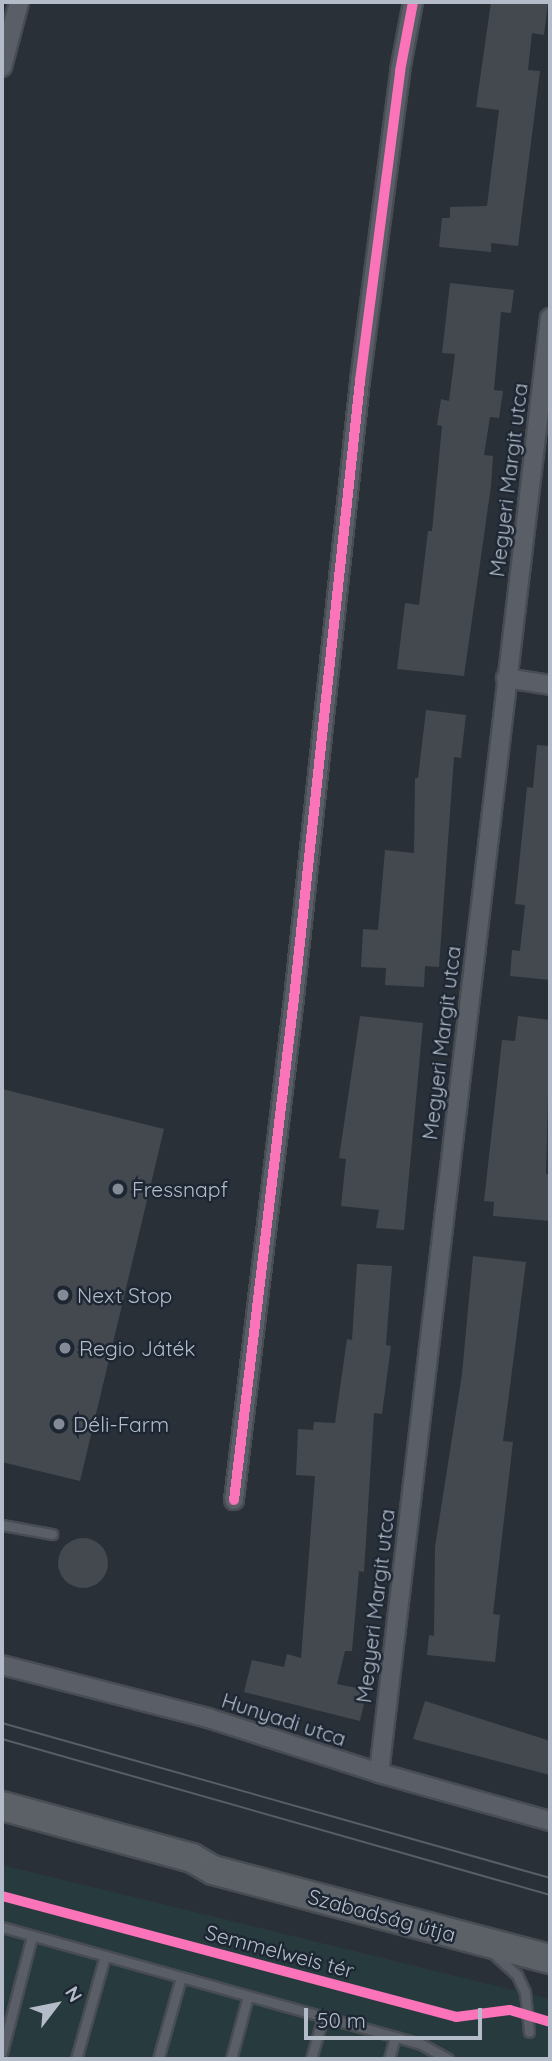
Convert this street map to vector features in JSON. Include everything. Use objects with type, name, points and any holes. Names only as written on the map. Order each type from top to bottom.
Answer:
[{"type":"main road","points":[[2,1806],[192,1858],[213,1870]]},
{"type":"main road","points":[[2,1824],[189,1874],[213,1870]]},
{"type":"main road","name":"Szabadság útja","points":[[213,1870],[550,1959]]},
{"type":"street","points":[[2,67],[19,2]]},
{"type":"street","points":[[234,1500],[294,998],[360,381],[400,71],[414,2]]},
{"type":"street","name":"Megyeri Margit utca","points":[[379,1773],[550,318]]},
{"type":"street","points":[[506,678],[550,685]]},
{"type":"street","name":"Hunyadi utca","points":[[2,1665],[208,1718],[379,1773],[550,1821]]},
{"type":"street","points":[[2,1794],[131,1830],[155,1847]]},
{"type":"lane","points":[[2,1525],[52,1534]]},
{"type":"lane","points":[[2,1927],[395,2037],[437,2050],[449,2059]]},
{"type":"lane","points":[[2,2052],[32,1936]]},
{"type":"lane","points":[[468,1937],[517,1975],[528,2007],[529,2032]]},
{"type":"lane","points":[[76,2059],[105,1956]]},
{"type":"lane","points":[[158,2059],[181,1977]]},
{"type":"lane","points":[[231,2059],[248,1996]]},
{"type":"lane","points":[[311,2059],[323,2017]]},
{"type":"lane","points":[[389,2059],[395,2037]]},
{"type":"green space","points":[[2,1865],[550,1999],[550,2059],[2,2059]]},
{"type":"building","points":[[491,2],[548,2],[544,35],[532,33],[528,70],[540,71],[518,246],[491,243],[491,252],[439,247],[442,218],[450,218],[450,207],[487,206],[499,110],[476,107]]},
{"type":"building","points":[[450,283],[514,290],[511,313],[501,312],[494,390],[503,391],[499,418],[490,417],[484,455],[493,456],[491,486],[464,676],[397,669],[405,603],[419,605],[428,531],[432,531],[442,426],[437,425],[441,399],[449,401],[455,354],[442,353]]},
{"type":"building","points":[[426,710],[466,715],[461,758],[454,757],[439,967],[425,966],[424,987],[385,985],[386,968],[361,967],[363,929],[378,930],[385,850],[414,853],[415,778],[418,778]]},
{"type":"building","points":[[537,745],[550,746],[550,980],[510,976],[512,950],[520,951],[525,905],[515,904],[527,787],[533,788]]},
{"type":"building","points":[[360,1016],[423,1023],[404,1230],[376,1228],[379,1210],[341,1206],[346,1159],[339,1158]]},
{"type":"building","points":[[518,1016],[550,1020],[546,1174],[550,1174],[550,1221],[493,1216],[494,1202],[484,1201],[502,1040],[515,1041]]},
{"type":"building","name":"Next Stop","points":[[2,1089],[164,1129],[80,1481],[2,1462]]},
{"type":"building","points":[[473,1256],[526,1262],[503,1441],[513,1442],[493,1614],[500,1615],[495,1662],[427,1655],[429,1635],[434,1636],[435,1547],[462,1374]]},
{"type":"building","points":[[357,1264],[392,1266],[386,1345],[391,1346],[382,1414],[374,1413],[364,1572],[359,1571],[352,1651],[345,1651],[337,1684],[367,1690],[360,1721],[244,1692],[252,1660],[284,1667],[287,1654],[301,1658],[315,1476],[296,1475],[298,1429],[313,1430],[314,1422],[335,1423],[347,1339],[352,1340]]},
{"type":"building","points":[[83,1538],[100,1546],[108,1563],[100,1580],[83,1588],[66,1580],[58,1563],[66,1546]]},
{"type":"building","points":[[425,1701],[550,1741],[550,1775],[413,1739]]},
{"type":"tram line","points":[[2,1723],[550,1878]]},
{"type":"tram line","points":[[2,1739],[550,1895]]},
{"type":"cycle path","points":[[234,1500],[294,998],[360,381],[400,71],[413,2]]},
{"type":"cycle path","name":"Semmelweis tér","points":[[2,1896],[456,2017],[510,2010],[550,2022]]},
{"type":"place","name":"Fressnapf","points":[[118,1189]]},
{"type":"place","name":"Next Stop","points":[[63,1295]]},
{"type":"place","name":"Regio Játék","points":[[65,1348]]},
{"type":"place","name":"Déli-Farm","points":[[59,1424]]}]
